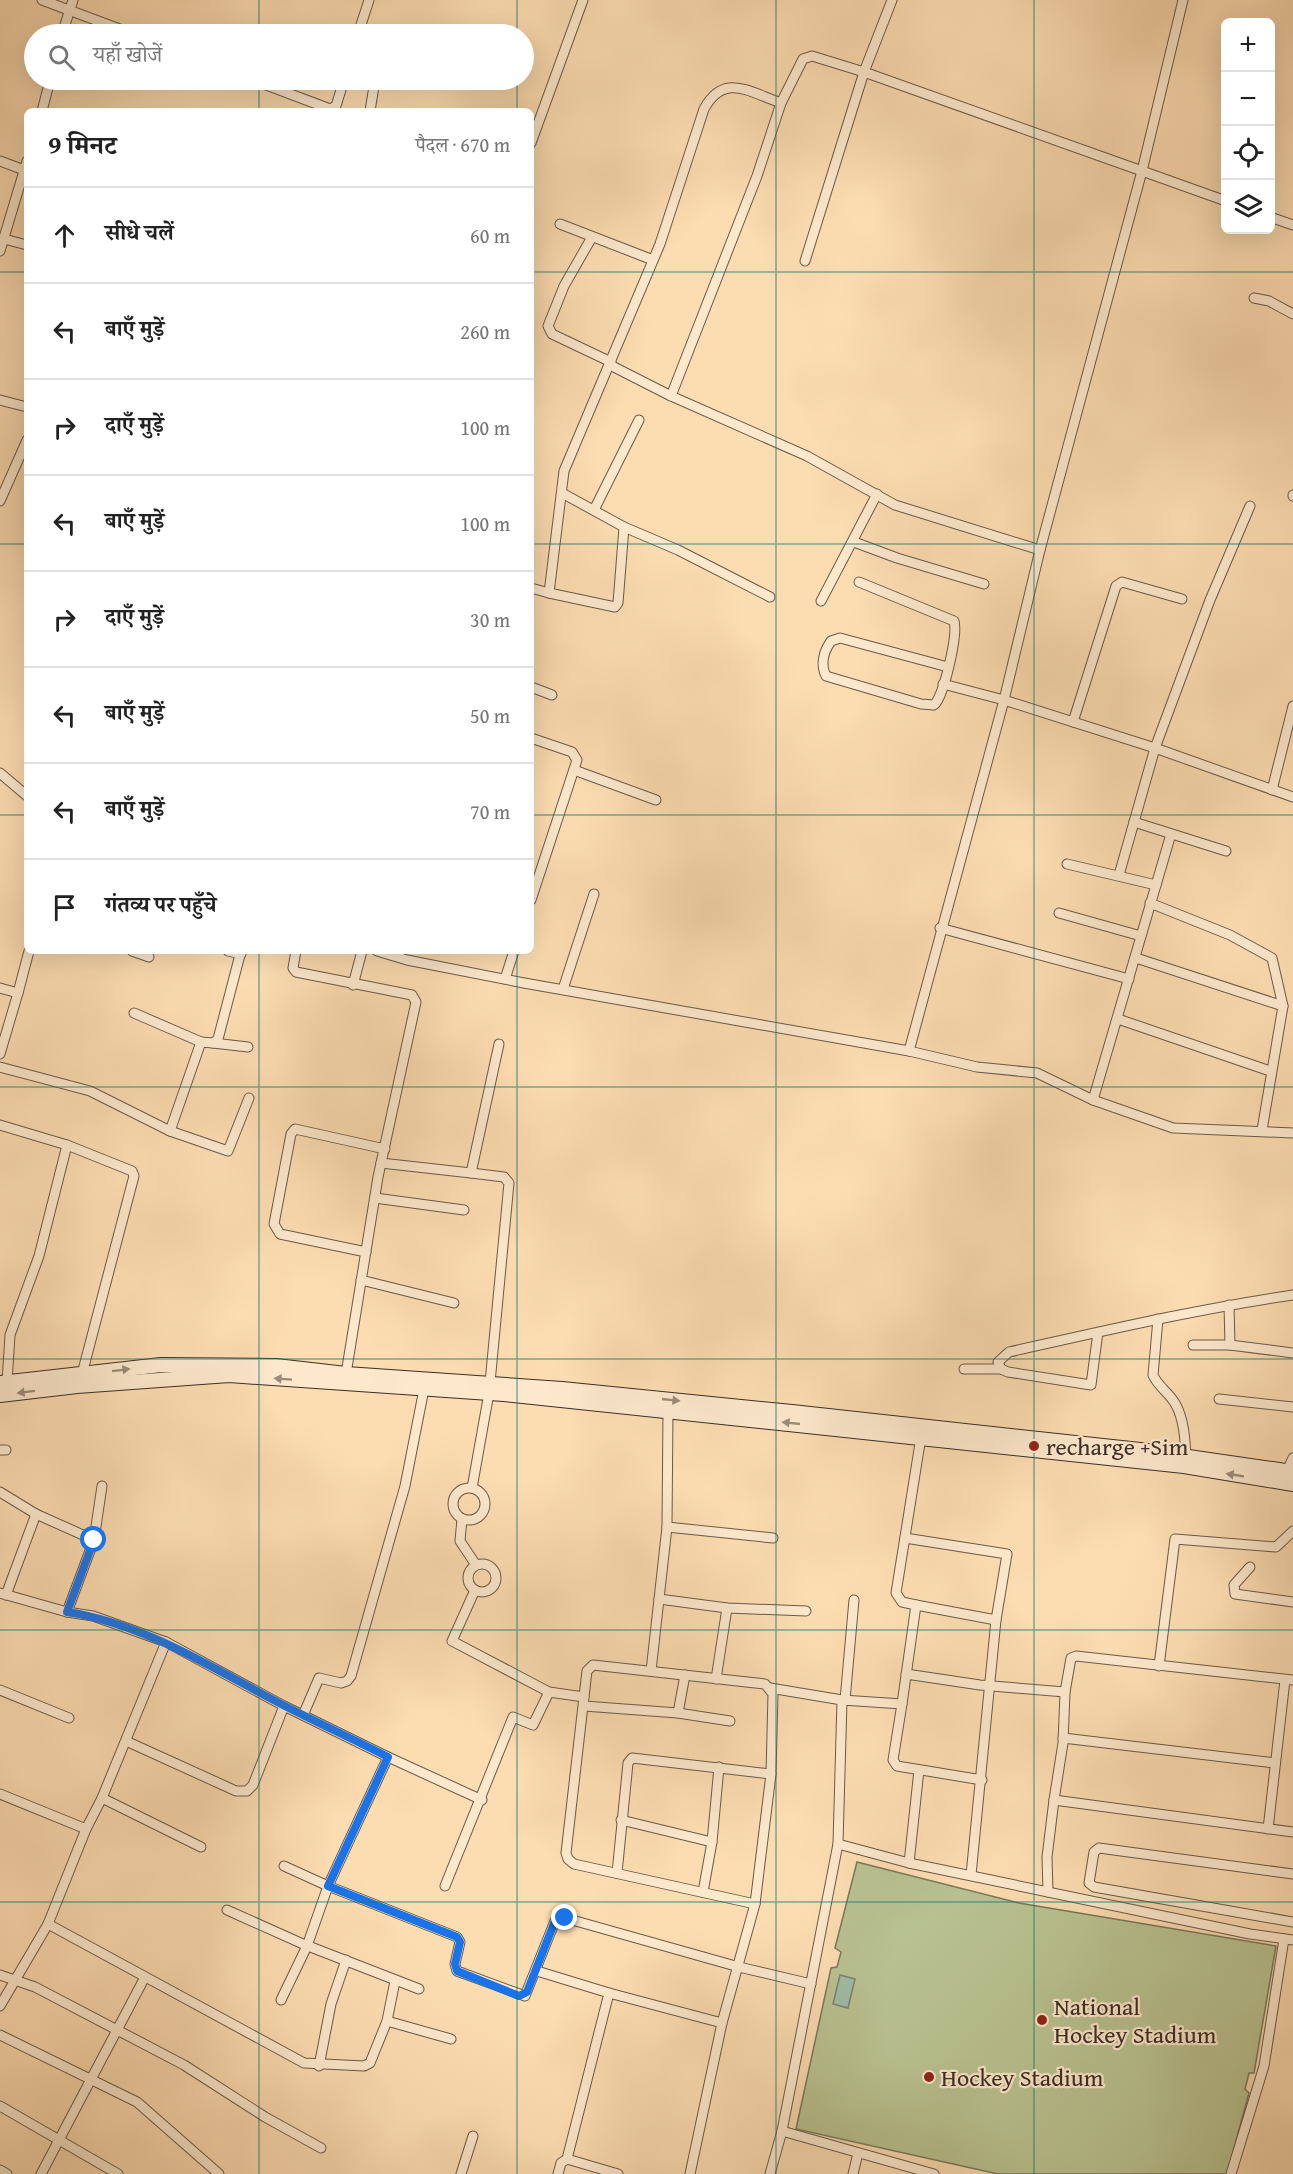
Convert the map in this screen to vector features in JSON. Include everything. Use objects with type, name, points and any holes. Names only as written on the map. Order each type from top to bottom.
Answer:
[{"type":"street","points":[[42,0],[106,24]]},
{"type":"street","points":[[65,24],[72,0]]},
{"type":"street","points":[[361,24],[369,0]]},
{"type":"street","points":[[534,135],[584,0]]},
{"type":"street","points":[[805,261],[819,210],[864,72],[892,0]]},
{"type":"street","points":[[909,1051],[940,928],[1004,700],[1040,550],[1142,171],[1184,0]]},
{"type":"street","points":[[671,396],[757,176],[781,104],[800,62],[806,57],[812,56],[864,72],[1221,199]]},
{"type":"street","points":[[549,593],[568,461],[611,364],[653,260],[710,98],[719,89],[733,87],[781,104]]},
{"type":"street","points":[[43,108],[47,90]]},
{"type":"street","points":[[280,90],[327,108]]},
{"type":"street","points":[[332,108],[336,106],[341,90]]},
{"type":"street","points":[[370,108],[373,90]]},
{"type":"street","points":[[0,161],[24,166]]},
{"type":"street","points":[[0,251],[24,173]]},
{"type":"street","points":[[1275,219],[1293,225]]},
{"type":"street","points":[[560,224],[653,260]]},
{"type":"street","points":[[592,237],[564,286],[548,326],[552,334],[671,396],[807,456],[901,508],[1040,550]]},
{"type":"street","points":[[4,239],[24,244]]},
{"type":"street","points":[[1254,298],[1269,302],[1293,314]]},
{"type":"street","points":[[0,400],[24,406]]},
{"type":"street","points":[[594,510],[639,420]]},
{"type":"street","points":[[0,501],[24,447]]},
{"type":"street","points":[[562,493],[624,527],[678,550],[771,597]]},
{"type":"street","points":[[821,601],[854,542],[877,494]]},
{"type":"street","points":[[1119,875],[1155,748],[1210,600],[1250,506]]},
{"type":"street","points":[[534,589],[615,607],[618,603],[624,527]]},
{"type":"street","points":[[854,542],[897,558],[984,584]]},
{"type":"street","points":[[858,582],[952,619],[956,624],[948,667],[937,704],[921,704],[829,678],[824,673],[823,659],[828,644],[840,638],[948,667]]},
{"type":"street","points":[[1073,723],[1116,586],[1122,582],[1182,599]]},
{"type":"street","points":[[943,684],[1004,700],[1155,748],[1293,797]]},
{"type":"street","points":[[534,688],[552,695]]},
{"type":"street","points":[[1272,790],[1293,706]]},
{"type":"street","points":[[534,739],[572,752],[577,760],[534,880]]},
{"type":"street","points":[[574,770],[656,800]]},
{"type":"street","points":[[0,773],[24,793]]},
{"type":"street","points":[[1134,822],[1226,851]]},
{"type":"street","points":[[1093,1100],[1171,834]]},
{"type":"street","points":[[1067,864],[1156,885]]},
{"type":"street","points":[[563,989],[594,894]]},
{"type":"street","points":[[1150,903],[1267,953],[1276,966],[1283,1006],[1270,1071],[1262,1130]]},
{"type":"street","points":[[1059,913],[1141,936]]},
{"type":"street","points":[[940,928],[1129,979]]},
{"type":"street","points":[[0,1054],[28,954]]},
{"type":"street","points":[[140,954],[149,957]]},
{"type":"street","points":[[213,1043],[218,1039],[241,954]]},
{"type":"street","points":[[295,954],[293,968],[296,972],[416,998],[381,1163],[345,1379]]},
{"type":"street","points":[[353,985],[361,954]]},
{"type":"street","points":[[387,954],[505,979],[909,1051],[977,1067],[1037,1072],[1093,1100],[1173,1128],[1293,1133]]},
{"type":"street","points":[[505,979],[513,954]]},
{"type":"street","points":[[1136,958],[1283,1006]]},
{"type":"street","points":[[0,988],[18,993]]},
{"type":"street","points":[[134,1013],[201,1042],[248,1047]]},
{"type":"street","points":[[1118,1018],[1270,1071]]},
{"type":"street","points":[[170,1131],[201,1042]]},
{"type":"street","points":[[471,1173],[499,1044]]},
{"type":"street","points":[[0,1067],[90,1091],[170,1131],[228,1151],[249,1098]]},
{"type":"street","points":[[0,1125],[129,1168],[134,1176],[82,1374]]},
{"type":"street","points":[[366,1252],[280,1234],[274,1224],[291,1134],[295,1129],[384,1149]]},
{"type":"street","points":[[2,1387],[10,1335],[39,1256],[67,1146]]},
{"type":"street","points":[[381,1163],[504,1178],[508,1183],[489,1388],[472,1488]]},
{"type":"street","points":[[375,1198],[464,1210]]},
{"type":"street","points":[[362,1280],[454,1303]]},
{"type":"street","points":[[1001,1369],[998,1362],[1009,1352],[1158,1319],[1293,1295]]},
{"type":"street","points":[[1229,1305],[1230,1345]]},
{"type":"street","points":[[1158,1319],[1153,1375],[1156,1382],[1176,1403],[1182,1423],[1186,1456]]},
{"type":"street","points":[[964,1369],[1001,1369],[1091,1385],[1098,1332]]},
{"type":"street","points":[[1193,1345],[1230,1345],[1293,1353]]},
{"type":"street","points":[[2,1387],[82,1374],[161,1365],[276,1366],[345,1379],[424,1389],[489,1388],[668,1411],[1184,1466],[1293,1484]]},
{"type":"street","points":[[2,1387],[77,1386],[229,1375],[345,1379],[792,1412],[1291,1467]]},
{"type":"street","points":[[304,1713],[320,1678],[341,1683],[347,1681],[351,1676],[405,1486],[424,1389]]},
{"type":"street","points":[[1219,1399],[1293,1407]]},
{"type":"street","points":[[651,1671],[667,1527],[668,1411]]},
{"type":"street","points":[[921,1437],[896,1593],[902,1602],[996,1620]]},
{"type":"street","points":[[67,1612],[94,1540],[102,1486]]},
{"type":"street","points":[[462,1519],[478,1518],[484,1509],[482,1494],[472,1488],[462,1490],[455,1497],[453,1507],[462,1519],[460,1541],[476,1564]]},
{"type":"street","points":[[0,1492],[36,1514],[94,1540]]},
{"type":"street","points":[[36,1514],[3,1594],[67,1612],[93,1616],[166,1642],[284,1706],[304,1713],[388,1757],[482,1800]]},
{"type":"street","points":[[667,1527],[773,1538]]},
{"type":"street","points":[[1159,1666],[1175,1539],[1276,1547],[1293,1531]]},
{"type":"street","points":[[905,1538],[1007,1554],[996,1620],[992,1685],[971,1875]]},
{"type":"street","points":[[476,1564],[490,1565],[497,1576],[491,1589],[482,1592],[470,1586],[468,1576],[476,1564]]},
{"type":"street","points":[[1250,1567],[1234,1585],[1235,1594],[1293,1602]]},
{"type":"street","points":[[475,1590],[452,1641],[549,1692],[584,1702],[730,1721]]},
{"type":"street","points":[[659,1599],[727,1608],[806,1611]]},
{"type":"street","points":[[770,2174],[782,2131],[838,1844],[843,1700],[854,1600]]},
{"type":"street","points":[[916,1605],[893,1760],[897,1766],[982,1780]]},
{"type":"street","points":[[716,1679],[727,1608]]},
{"type":"street","points":[[0,2006],[48,1924],[166,1642]]},
{"type":"street","points":[[1048,1892],[1047,1857],[1063,1738],[1065,1692],[1071,1658],[1289,1680],[1275,1763],[1268,1829]]},
{"type":"street","points":[[690,2174],[722,2023],[755,1904],[771,1774],[773,1694],[765,1684],[593,1665],[586,1671],[567,1856],[574,1864],[755,1904]]},
{"type":"street","points":[[906,1674],[1065,1692]]},
{"type":"street","points":[[678,1713],[685,1675]]},
{"type":"street","points":[[770,1688],[843,1700],[902,1704]]},
{"type":"street","points":[[0,1690],[69,1718]]},
{"type":"street","points":[[446,1886],[513,1717],[533,1725],[549,1692]]},
{"type":"street","points":[[126,1741],[236,1791],[247,1791],[253,1785],[284,1706]]},
{"type":"street","points":[[1063,1738],[1275,1763]]},
{"type":"street","points":[[281,2000],[307,1946],[328,1886],[388,1757]]},
{"type":"street","points":[[616,1873],[628,1763],[632,1758],[771,1774]]},
{"type":"street","points":[[703,1892],[712,1842],[719,1767]]},
{"type":"street","points":[[909,1863],[919,1770]]},
{"type":"street","points":[[0,1794],[86,1829]]},
{"type":"street","points":[[102,1798],[201,1848]]},
{"type":"street","points":[[1054,1800],[1293,1832]]},
{"type":"street","points":[[621,1820],[712,1842]]},
{"type":"street","points":[[838,1844],[909,1863],[1288,1939],[1264,2066],[1231,2174]]},
{"type":"street","points":[[1293,1875],[1099,1848],[1094,1852],[1089,1883],[1094,1887],[1293,1922]]},
{"type":"street","points":[[284,1866],[457,1937],[460,1942],[455,1964],[457,1971],[519,1996],[527,1992],[555,1921],[560,1918],[739,1967],[811,1983]]},
{"type":"street","points":[[227,1910],[307,1946],[419,1989]]},
{"type":"street","points":[[1266,1936],[1268,1918]]},
{"type":"street","points":[[48,1924],[304,2063],[319,2066],[364,2066],[370,2063],[387,2021],[395,1981]]},
{"type":"street","points":[[319,2066],[331,2004],[346,1960]]},
{"type":"street","points":[[537,1971],[722,2023]]},
{"type":"street","points":[[0,1975],[35,1987],[184,2065],[265,2117],[321,2148]]},
{"type":"street","points":[[41,2174],[145,1977]]},
{"type":"street","points":[[558,2174],[561,2163],[567,2159],[609,1993]]},
{"type":"street","points":[[387,2021],[451,2039]]},
{"type":"street","points":[[0,2035],[137,2102],[219,2174]]},
{"type":"street","points":[[0,2106],[118,2174]]},
{"type":"street","points":[[782,2131],[934,2174]]},
{"type":"street","points":[[461,2174],[473,2136]]},
{"type":"street","points":[[853,2174],[858,2153]]},
{"type":"street","points":[[567,2159],[618,2174]]},
{"type":"street","points":[[0,2170],[7,2174]]},
{"type":"shaded area","name":"National Hockey Stadium","points":[[857,1862],[1019,1903],[1276,1946],[1254,2073],[1249,2073],[1245,2089],[1249,2093],[1227,2174],[998,2174],[796,2129],[831,1968],[837,1967],[841,1952],[835,1948]]},
{"type":"shaded area","points":[[840,1975],[855,1979],[848,2008],[833,2004]]},
{"type":"place","name":"recharge +Sim","points":[[1034,1446]]},
{"type":"place","name":"National Hockey Stadium","points":[[1042,2020]]},
{"type":"place","name":"Hockey Stadium","points":[[929,2077]]},
{"type":"route","points":[[94,1540],[67,1612],[93,1616],[166,1642],[284,1706],[304,1713],[388,1757],[328,1886],[457,1937],[460,1939],[455,1964],[457,1971],[519,1996],[525,1996],[527,1992],[555,1921],[565,1918]]}]
